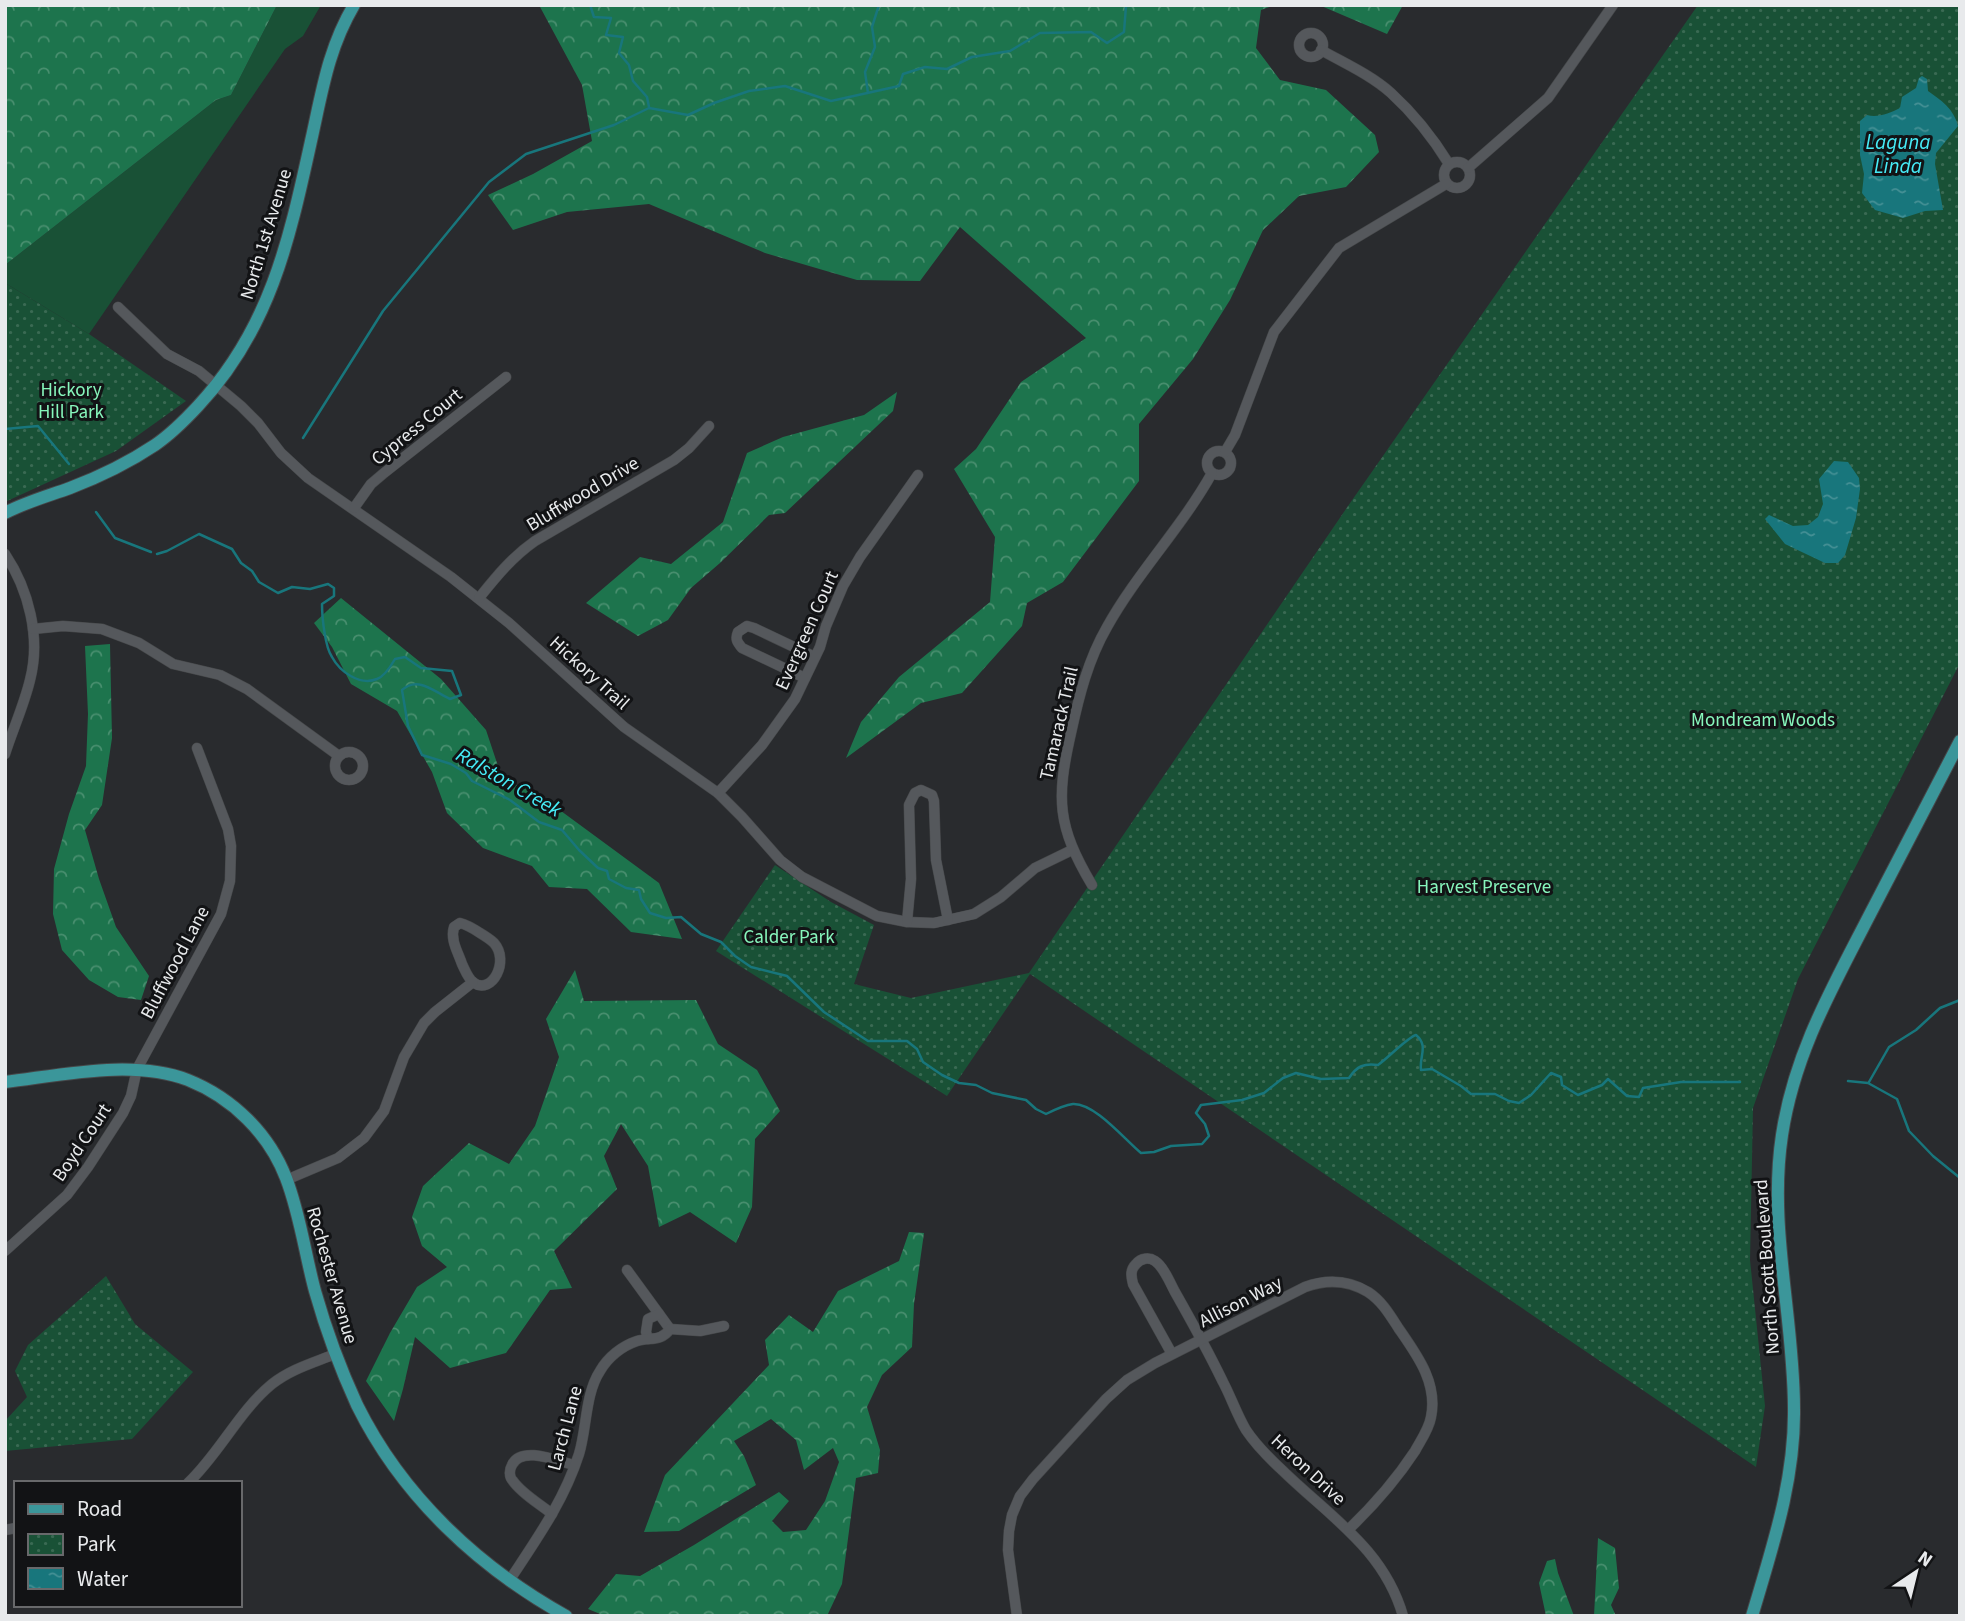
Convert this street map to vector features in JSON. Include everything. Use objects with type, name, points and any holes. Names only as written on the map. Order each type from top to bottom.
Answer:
[{"type":"main road","name":"North 1st Avenue","points":[[5,513],[91,480],[156,444],[182,423],[217,386],[242,350],[271,290],[293,221],[329,59],[341,27],[354,5]]},
{"type":"main road","name":"North Scott Boulevard","points":[[1752,1616],[1782,1511],[1793,1445],[1793,1377],[1777,1208],[1778,1169],[1788,1103],[1800,1061],[1820,1012],[1960,741]]},
{"type":"main road","name":"Rochester Avenue","points":[[5,1082],[137,1069],[188,1080],[233,1106],[263,1137],[277,1158],[286,1180],[335,1354],[358,1407],[375,1436],[414,1492],[460,1541],[509,1581],[566,1616]]},
{"type":"street","points":[[1468,168],[1548,98],[1613,5]]},
{"type":"street","points":[[1321,50],[1390,91],[1430,134],[1449,164]]},
{"type":"street","points":[[1462,163],[1468,168],[1469,181],[1462,187],[1454,188],[1446,184],[1443,175],[1449,164],[1462,163]]},
{"type":"street","name":"Tamarack Trail","points":[[1225,452],[1235,435],[1274,332],[1339,248],[1446,184]]},
{"type":"street","name":"Hickory Trail","points":[[118,307],[167,354],[199,371],[241,406],[296,468],[424,556],[479,598],[625,727],[718,793],[769,850],[790,869],[821,888],[877,916],[907,922],[934,923],[974,914],[1001,897],[1035,868],[1072,850]]},
{"type":"street","name":"Cypress Court","points":[[354,509],[371,484],[506,377]]},
{"type":"street","name":"Bluffwood Drive","points":[[479,598],[507,564],[534,541],[674,460],[709,426]]},
{"type":"street","name":"Tamarack Trail","points":[[1215,451],[1225,452],[1230,459],[1230,468],[1223,474],[1212,473],[1206,465],[1209,455],[1215,451]]},
{"type":"street","name":"Tamarack Trail","points":[[1092,885],[1072,850],[1064,825],[1061,793],[1077,704],[1090,662],[1107,627],[1212,473]]},
{"type":"street","name":"Evergreen Court","points":[[718,793],[762,745],[795,699],[844,586],[860,557],[918,475]]},
{"type":"street","points":[[5,554],[24,592],[33,629],[30,680],[5,754]]},
{"type":"street","points":[[33,629],[63,626],[102,629],[139,643],[173,664],[220,675],[247,689],[339,756]]},
{"type":"street","points":[[805,678],[742,648],[737,643],[738,632],[747,626],[754,628],[815,657]]},
{"type":"street","name":"Bluffwood Lane","points":[[137,1069],[220,914],[230,881],[231,846],[228,829],[197,748]]},
{"type":"street","points":[[907,922],[911,869],[909,805],[915,793],[921,790],[932,796],[934,801],[936,860],[948,920]]},
{"type":"street","points":[[460,923],[489,939],[500,953],[500,969],[495,978],[485,984],[478,985],[473,982],[453,942],[454,927],[460,923]]},
{"type":"street","points":[[286,1180],[338,1158],[364,1138],[384,1111],[404,1056],[424,1023],[473,982]]},
{"type":"street","name":"Boyd Court","points":[[5,1251],[67,1195],[88,1167],[123,1113],[131,1096],[137,1069]]},
{"type":"street","name":"Heron Drive","points":[[1172,1354],[1133,1284],[1133,1268],[1140,1260],[1153,1259],[1158,1264],[1202,1339],[1245,1429],[1270,1460],[1308,1496],[1349,1529],[1366,1548],[1382,1568],[1394,1590],[1403,1616]]},
{"type":"street","points":[[627,1269],[670,1329]]},
{"type":"street","name":"Allison Way","points":[[1017,1616],[1008,1550],[1012,1515],[1020,1496],[1033,1479],[1105,1399],[1127,1380],[1172,1354],[1320,1282],[1334,1281],[1356,1287],[1376,1298],[1384,1306],[1419,1357],[1429,1379],[1434,1400],[1431,1420],[1424,1437],[1400,1473],[1349,1529]]},
{"type":"street","points":[[648,1339],[648,1319],[659,1314]]},
{"type":"street","name":"Larch Lane","points":[[509,1581],[552,1514],[575,1465],[584,1436],[591,1393],[599,1371],[616,1352],[639,1340],[662,1337],[670,1329],[700,1331],[724,1326]]},
{"type":"street","points":[[190,1481],[272,1384],[300,1367],[335,1354]]},
{"type":"street","points":[[552,1514],[513,1481],[510,1469],[517,1458],[531,1454],[575,1465]]},
{"type":"green space","points":[[5,5],[277,5],[231,95],[216,100],[5,265]]},
{"type":"green space","points":[[277,5],[321,5],[303,36],[285,49],[89,334],[5,283],[5,265],[216,100],[231,95]]},
{"type":"green space","points":[[539,5],[1275,5],[1261,10],[1256,48],[1280,80],[1326,90],[1375,135],[1379,152],[1346,187],[1299,196],[1263,230],[1230,300],[1193,359],[1139,424],[1139,481],[1063,582],[1027,603],[1022,626],[962,693],[921,703],[846,758],[861,722],[899,677],[990,602],[995,537],[954,469],[976,449],[1021,382],[1086,338],[960,227],[920,281],[857,280],[765,253],[649,204],[567,212],[513,230],[488,195],[592,141],[582,85]]},
{"type":"green space","points":[[1319,5],[1403,5],[1387,34]]},
{"type":"green space","name":"Harvest Preserve","points":[[1698,5],[1960,5],[1960,663],[1798,979],[1753,1108],[1750,1260],[1765,1406],[1756,1467],[1030,974],[947,1096],[716,951],[775,865],[831,902],[874,925],[854,984],[911,998],[1029,973],[1348,506]]},
{"type":"green space","name":"Hickory Hill Park","points":[[5,283],[89,334],[186,401],[116,451],[5,502]]},
{"type":"green space","points":[[897,392],[893,411],[785,513],[769,515],[691,588],[668,620],[638,636],[586,603],[640,557],[671,564],[723,522],[747,453],[783,437],[864,415]]},
{"type":"green space","points":[[341,598],[441,679],[486,730],[504,784],[527,786],[659,883],[682,939],[631,932],[587,889],[549,887],[532,866],[483,848],[447,813],[432,772],[397,711],[351,684],[332,647],[314,623]]},
{"type":"green space","points":[[110,644],[112,738],[102,805],[85,830],[116,927],[149,976],[141,1000],[118,997],[89,980],[62,950],[53,914],[54,869],[86,766],[88,714],[85,646]]},
{"type":"green space","points":[[575,970],[584,1001],[696,1000],[718,1044],[757,1070],[780,1111],[755,1139],[752,1207],[736,1243],[690,1212],[659,1227],[648,1166],[621,1124],[604,1156],[617,1189],[554,1251],[572,1288],[550,1290],[506,1353],[450,1368],[415,1337],[394,1421],[366,1381],[417,1287],[447,1267],[422,1246],[412,1217],[423,1186],[469,1143],[509,1164],[535,1126],[559,1057],[546,1019]]},
{"type":"green space","points":[[909,1232],[924,1233],[914,1304],[912,1347],[882,1375],[867,1407],[880,1450],[878,1473],[856,1478],[842,1584],[827,1616],[605,1616],[588,1609],[616,1574],[640,1576],[779,1492],[789,1501],[772,1521],[783,1532],[806,1530],[825,1501],[839,1462],[833,1448],[804,1470],[796,1440],[771,1419],[734,1441],[744,1456],[756,1485],[679,1531],[644,1532],[665,1475],[769,1365],[765,1340],[789,1315],[813,1332],[838,1291],[899,1261]]},
{"type":"green space","points":[[106,1276],[135,1324],[193,1372],[132,1439],[5,1451],[5,1421],[27,1397],[15,1371],[28,1345]]},
{"type":"green space","points":[[1598,1538],[1615,1548],[1619,1588],[1611,1605],[1616,1616],[1594,1616]]},
{"type":"green space","points":[[1555,1559],[1574,1616],[1546,1616],[1539,1583],[1547,1561]]},
{"type":"water","name":"Laguna Linda","points":[[1922,76],[1927,79],[1928,91],[1950,110],[1958,126],[1936,153],[1935,164],[1943,210],[1925,211],[1903,218],[1875,210],[1862,193],[1864,174],[1860,155],[1860,121],[1867,115],[1880,115],[1900,108],[1902,97],[1916,88]]},
{"type":"water","points":[[1834,461],[1848,462],[1859,478],[1860,489],[1856,518],[1845,555],[1838,563],[1825,563],[1785,544],[1765,519],[1769,515],[1793,526],[1808,525],[1818,517],[1823,504],[1819,479]]},
{"type":"waterway","points":[[590,5],[594,17],[611,18],[606,35],[623,37],[619,53],[629,65],[633,81],[647,97],[649,107]]},
{"type":"waterway","points":[[868,93],[865,72],[875,47],[872,27],[879,5]]},
{"type":"waterway","points":[[303,438],[383,311],[489,182],[526,154],[614,125],[649,108],[688,115],[749,91],[785,86],[831,101],[899,86],[903,74],[925,67],[947,69],[972,57],[1010,51],[1040,33],[1091,32],[1107,43],[1124,32],[1126,6],[1157,5]]},
{"type":"waterway","name":"Ralston Creek","points":[[5,429],[38,426],[69,464]]},
{"type":"waterway","name":"Ralston Creek","points":[[96,512],[115,538],[151,552]]},
{"type":"waterway","name":"Ralston Creek","points":[[157,554],[199,534],[232,549],[259,582],[278,593],[292,587],[310,589],[328,584],[334,588],[334,596],[322,604],[323,624],[332,657],[345,672],[357,679],[371,681],[383,676],[395,659],[405,657],[421,668],[452,671],[461,695],[450,699],[432,689],[414,684],[402,690],[408,726],[422,755],[451,764],[466,773],[472,781],[510,800],[539,822],[562,830],[598,868],[607,871],[609,879],[626,888],[639,890],[650,913],[666,918],[681,917],[701,934],[721,942],[751,967],[787,976],[824,1012],[868,1041],[907,1041],[917,1049],[923,1062],[942,1075],[959,1083],[976,1085],[992,1093],[1026,1100],[1046,1114],[1073,1104],[1082,1105],[1109,1123],[1141,1153],[1171,1146],[1202,1144],[1209,1136],[1205,1124],[1196,1113],[1201,1105],[1242,1100],[1264,1093],[1283,1078],[1296,1073],[1321,1079],[1349,1078],[1361,1066],[1378,1065],[1416,1035],[1423,1047],[1421,1070],[1432,1069],[1471,1094],[1495,1094],[1519,1103],[1531,1095],[1551,1073],[1561,1077],[1562,1085],[1578,1095],[1602,1085],[1608,1079],[1627,1096],[1639,1097],[1643,1088],[1681,1082],[1740,1082]]},
{"type":"waterway","points":[[1869,1082],[1889,1047],[1916,1030],[1940,1008],[1960,1000]]},
{"type":"waterway","name":"Ralston Creek","points":[[1848,1081],[1868,1083],[1897,1099],[1909,1131],[1933,1156],[1960,1178]]},
{"type":"park label","name":"Mondream Woods","points":[[1763,719]]},
{"type":"park label","name":"Calder Park","points":[[789,936]]}]
